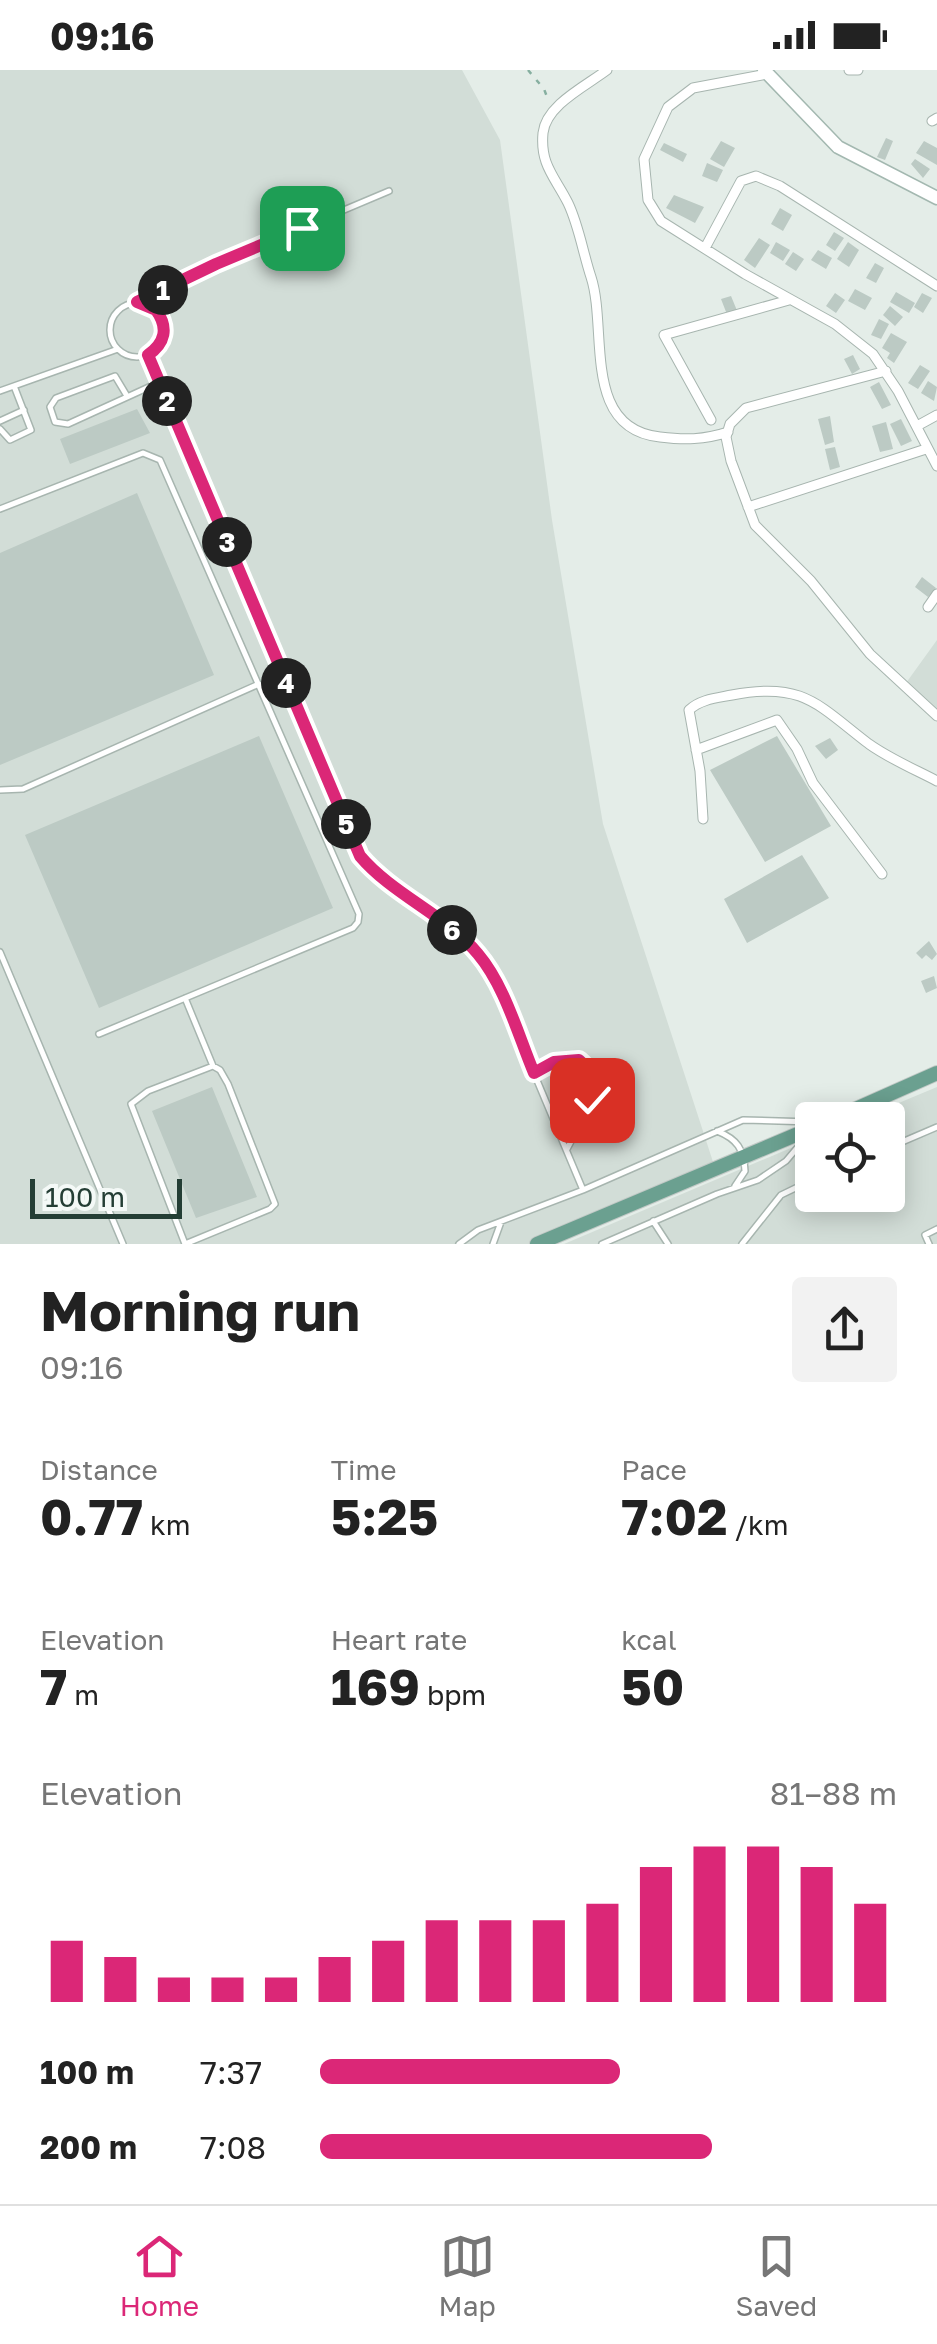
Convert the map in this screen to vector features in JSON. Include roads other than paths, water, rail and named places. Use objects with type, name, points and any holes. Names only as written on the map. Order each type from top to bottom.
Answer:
[{"type":"main road","points":[[762,72],[838,146],[937,198]]},
{"type":"main road","points":[[872,1102],[937,1073]]},
{"type":"main road","points":[[538,1244],[795,1134]]},
{"type":"street","points":[[607,70],[548,115],[543,132],[544,164],[569,206],[595,289],[604,390],[621,421],[643,436],[710,438],[728,432]]},
{"type":"street","points":[[849,70],[858,70]]},
{"type":"street","points":[[762,72],[705,84],[683,93],[661,118],[644,160],[645,188],[653,211],[661,221],[852,336],[873,354],[937,466]]},
{"type":"street","points":[[705,248],[741,181],[756,176],[780,186],[937,286]]},
{"type":"street","points":[[710,420],[664,335],[790,300]]},
{"type":"street","points":[[886,371],[746,408],[730,424],[727,448],[755,525],[818,589],[860,643],[937,716]]},
{"type":"street","points":[[917,426],[937,416]]},
{"type":"street","points":[[748,507],[926,449]]},
{"type":"street","points":[[928,607],[937,594]]},
{"type":"street","points":[[703,819],[688,713],[697,704],[750,691],[796,693],[821,704],[871,746],[937,781]]},
{"type":"street","points":[[696,750],[778,720],[813,783],[882,874]]},
{"type":"lane","points":[[118,350],[110,330],[117,311],[216,264],[389,191]]},
{"type":"lane","points":[[0,391],[118,350],[138,357],[148,355],[163,340],[165,330],[156,310],[137,302]]},
{"type":"lane","points":[[148,355],[360,856],[374,873],[466,941],[481,957],[497,985],[584,1190]]},
{"type":"lane","points":[[127,396],[114,376],[56,398],[50,407],[55,422],[64,425],[160,382]]},
{"type":"lane","points":[[0,429],[10,440],[29,433],[14,386]]},
{"type":"lane","points":[[0,420],[24,410]]},
{"type":"lane","points":[[0,509],[143,454],[156,457],[163,464],[358,910],[358,922],[352,928],[99,1034]]},
{"type":"lane","points":[[0,790],[23,789],[259,684]]},
{"type":"lane","points":[[0,952],[123,1244]]},
{"type":"lane","points":[[185,998],[214,1066],[228,1084],[275,1204],[185,1244],[132,1104],[148,1090],[214,1066]]},
{"type":"lane","points":[[534,1073],[572,1058],[588,1066],[596,1076],[592,1100],[567,1149]]},
{"type":"lane","points":[[459,1244],[478,1230],[584,1190],[717,1130],[750,1119],[795,1124]]},
{"type":"lane","points":[[905,1141],[937,1127]]},
{"type":"lane","points":[[717,1130],[738,1142],[744,1156],[744,1175],[734,1187]]},
{"type":"lane","points":[[602,1244],[758,1180],[776,1168],[795,1146]]},
{"type":"lane","points":[[742,1244],[781,1195],[795,1188]]},
{"type":"lane","points":[[653,1221],[668,1244]]},
{"type":"lane","points":[[493,1244],[502,1222]]},
{"type":"lane","points":[[929,1244],[925,1234],[937,1229]]}]
